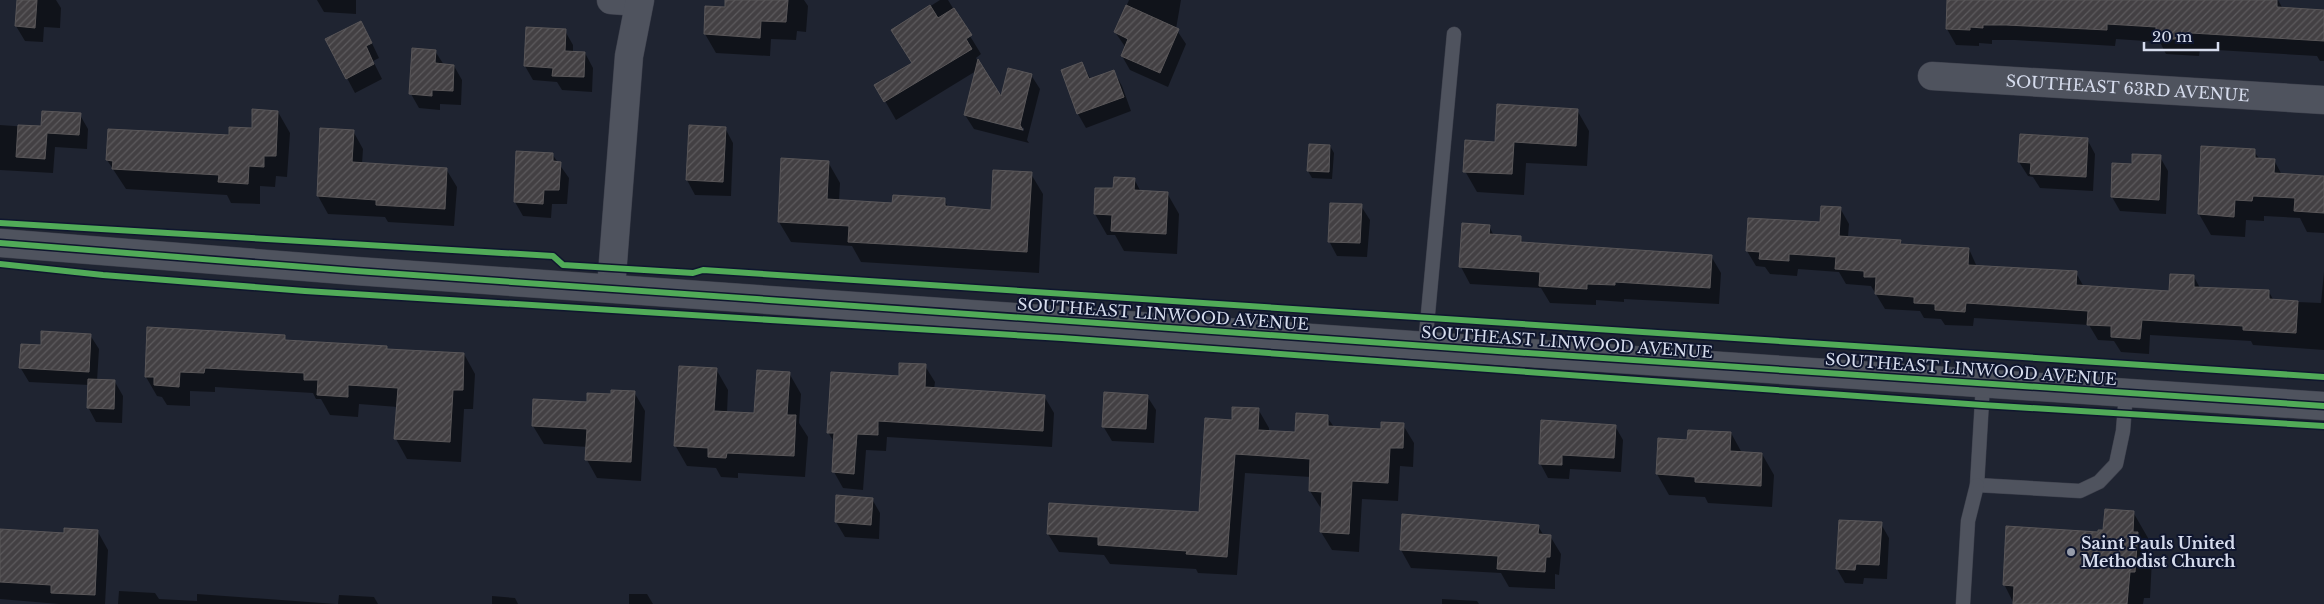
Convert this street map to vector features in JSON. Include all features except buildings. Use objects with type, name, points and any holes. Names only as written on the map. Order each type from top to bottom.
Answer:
[{"type":"main road","points":[[611,0],[639,1],[629,56],[611,288]]},
{"type":"main road","name":"SOUTHEAST 63RD AVENUE","points":[[1932,76],[2324,100]]},
{"type":"main road","name":"SOUTHEAST LINWOOD AVENUE","points":[[0,243],[1425,346],[2324,406]]},
{"type":"lane","points":[[1425,346],[1454,34]]},
{"type":"lane","points":[[1963,604],[1968,521],[1977,486],[1983,384]]},
{"type":"lane","points":[[1977,486],[2080,492],[2100,482],[2116,464],[2123,431],[2126,393]]},
{"type":"cycle path","points":[[0,223],[553,256],[563,265],[693,273],[703,270],[2324,377]]},
{"type":"cycle path","points":[[0,243],[356,271],[1512,352],[2324,406]]},
{"type":"cycle path","points":[[0,264],[103,275],[305,291],[1062,338],[1982,405],[2324,426]]},
{"type":"place","name":"Saint Pauls United Methodist Church","points":[[2071,552]]}]
